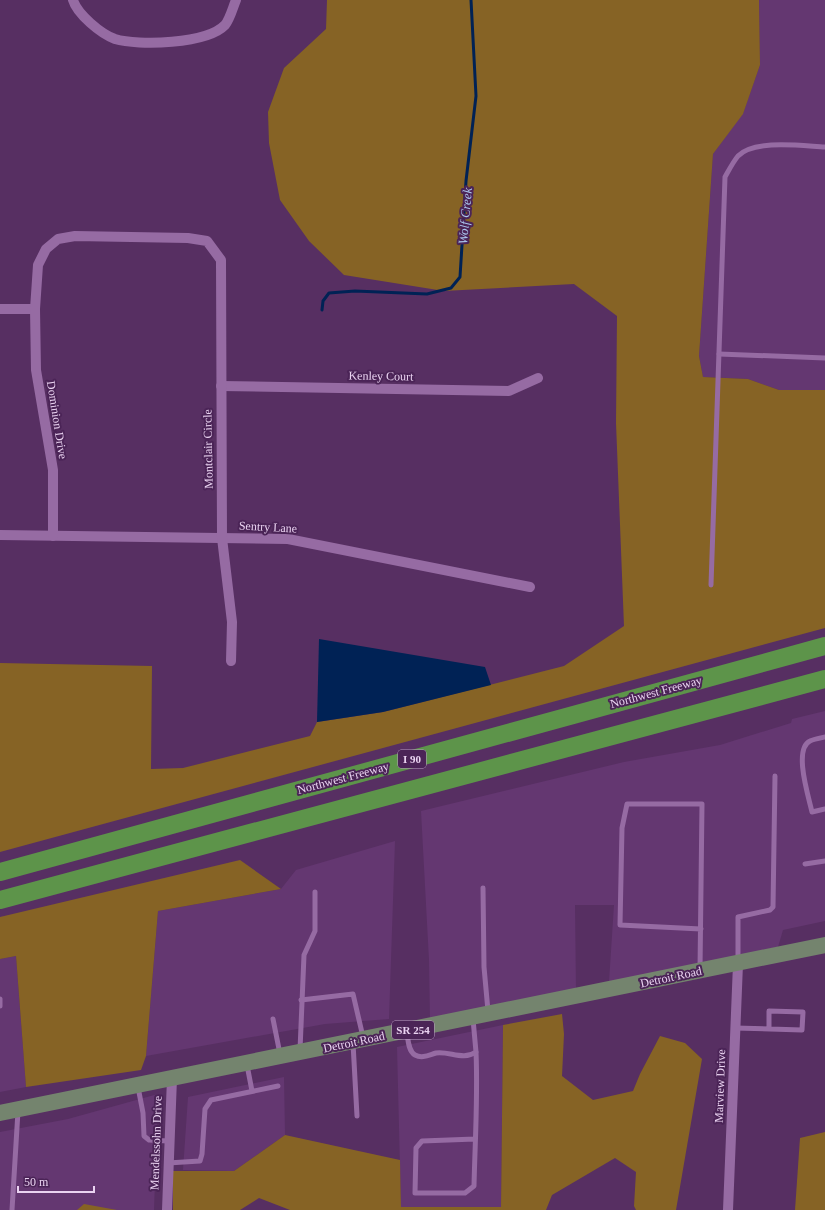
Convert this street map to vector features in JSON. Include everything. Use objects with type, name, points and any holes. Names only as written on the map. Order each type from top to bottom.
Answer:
[{"type":"highway","name":"Northwest Freeway","points":[[0,872],[825,646]]},
{"type":"highway","name":"I 90","points":[[0,900],[825,679]]},
{"type":"main road","name":"Detroit Road","points":[[0,1113],[738,964],[825,945]]},
{"type":"street","points":[[73,0],[91,25],[114,39],[137,43],[180,42],[205,36],[225,25],[236,0]]},
{"type":"street","name":"Dominion Drive","points":[[52,536],[52,470],[36,370],[35,309],[38,265],[46,249],[58,239],[75,236],[188,238],[207,242]]},
{"type":"street","name":"Montclair Circle","points":[[207,242],[221,260],[222,538],[232,622],[231,661]]},
{"type":"street","points":[[0,309],[35,309]]},
{"type":"street","name":"Kenley Court","points":[[221,386],[508,391],[538,378]]},
{"type":"street","name":"Sentry Lane","points":[[0,535],[288,539],[530,587]]},
{"type":"street","name":"Marview Drive","points":[[728,1210],[738,964]]},
{"type":"street","name":"Mendelssohn Drive","points":[[167,1210],[168,1141],[172,1078]]},
{"type":"lane","points":[[711,585],[725,177],[738,155],[752,147],[772,145],[825,147]]},
{"type":"lane","points":[[719,354],[825,358]]},
{"type":"lane","points":[[825,737],[809,741],[804,746],[802,758],[812,812],[825,809]]},
{"type":"lane","points":[[738,964],[738,917],[770,910],[773,907],[775,776]]},
{"type":"lane","points":[[700,971],[701,929],[702,804],[627,804],[622,828],[620,925],[701,929]]},
{"type":"lane","points":[[805,864],[825,860]]},
{"type":"lane","points":[[475,1139],[422,1142],[416,1148],[415,1193],[465,1193],[474,1186],[475,1139],[476,1052],[484,967],[483,888]]},
{"type":"lane","points":[[300,1053],[304,955],[315,931],[315,892]]},
{"type":"lane","points":[[301,1000],[353,994],[358,1041],[357,1116]]},
{"type":"lane","points":[[0,999],[0,1006]]},
{"type":"lane","points":[[735,1028],[802,1030],[803,1012],[769,1011],[769,1029]]},
{"type":"lane","points":[[273,1019],[281,1057]]},
{"type":"lane","points":[[407,1031],[410,1050],[414,1055],[422,1057],[441,1053],[457,1056],[471,1056],[476,1052]]},
{"type":"lane","points":[[246,1064],[252,1092]]},
{"type":"lane","points":[[138,1086],[143,1113],[144,1136],[149,1140],[168,1141]]},
{"type":"lane","points":[[168,1163],[200,1161],[202,1154],[205,1109],[211,1100],[278,1086]]},
{"type":"lane","points":[[12,1210],[18,1110]]},
{"type":"shaded area","points":[[327,0],[759,0],[760,65],[743,114],[713,154],[699,356],[703,377],[748,379],[779,390],[825,390],[825,628],[0,852],[0,663],[152,666],[151,769],[183,768],[310,736],[317,722],[383,712],[564,666],[624,626],[616,423],[617,316],[574,284],[444,291],[344,275],[309,241],[280,200],[269,143],[268,112],[284,68],[326,29]]},
{"type":"shaded area","points":[[759,0],[825,0],[825,390],[779,390],[748,379],[703,377],[699,356],[713,154],[743,113],[760,65]]},
{"type":"shaded area","points":[[825,711],[825,921],[783,930],[778,947],[609,982],[614,905],[575,905],[576,991],[430,1020],[429,960],[421,811],[624,762],[720,745],[791,723],[792,719]]},
{"type":"shaded area","points":[[395,841],[389,1019],[325,1024],[146,1056],[158,911],[281,889],[296,870]]},
{"type":"shaded area","points":[[240,860],[281,889],[158,911],[146,1056],[141,1070],[26,1087],[16,956],[0,959],[0,917]]},
{"type":"shaded area","points":[[16,956],[26,1087],[0,1092],[0,959]]},
{"type":"shaded area","points":[[562,1014],[564,1034],[562,1076],[593,1100],[633,1091],[640,1074],[660,1036],[685,1043],[702,1059],[676,1210],[636,1210],[634,1206],[636,1172],[615,1158],[552,1195],[546,1210],[290,1210],[259,1198],[240,1210],[173,1210],[173,1171],[234,1171],[285,1135],[400,1160],[401,1207],[501,1207],[503,1025]]},
{"type":"shaded area","points":[[503,1025],[501,1207],[401,1207],[397,1047]]},
{"type":"shaded area","points":[[284,1077],[285,1135],[234,1171],[183,1170],[188,1097]]},
{"type":"shaded area","points":[[158,1094],[154,1210],[0,1210],[0,1132],[68,1119]]},
{"type":"shaded area","points":[[825,1132],[825,1210],[795,1210],[800,1138]]},
{"type":"shaded area","points":[[84,1204],[117,1210],[77,1210]]},
{"type":"water","points":[[319,639],[485,667],[491,685],[383,712],[317,722]]},
{"type":"waterway","name":"Wolf Creek","points":[[322,310],[323,301],[329,293],[355,291],[427,294],[451,288],[460,277],[466,181],[476,96],[471,0]]}]
